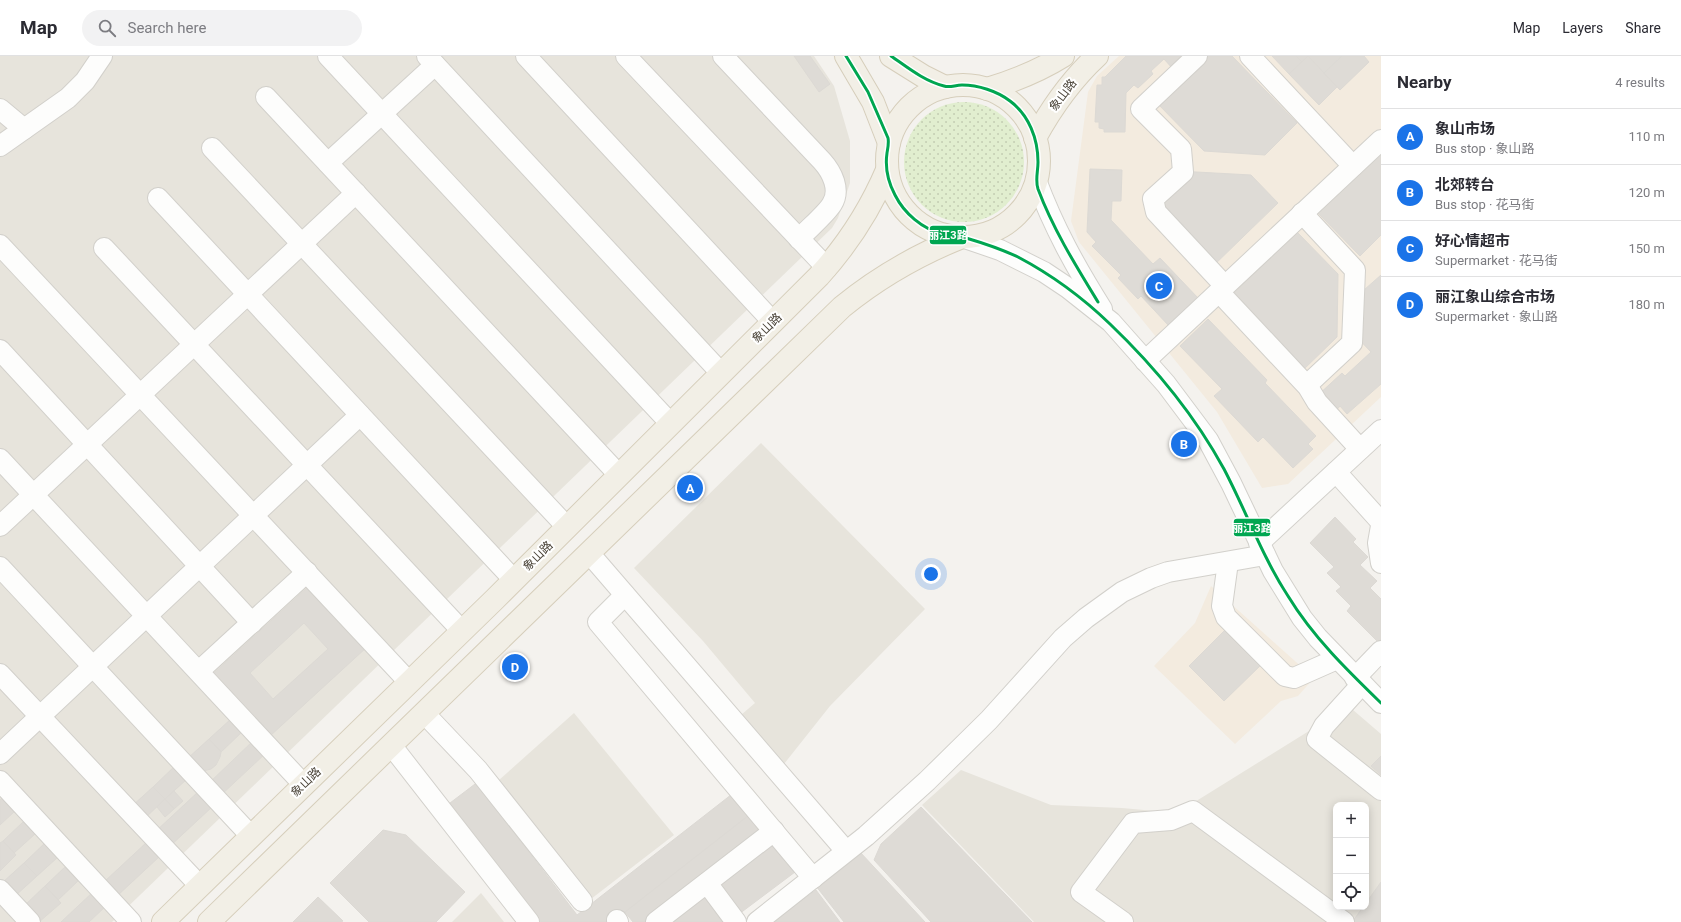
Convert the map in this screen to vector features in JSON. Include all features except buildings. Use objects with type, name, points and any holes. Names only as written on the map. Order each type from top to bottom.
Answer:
[{"type":"main road","points":[[846,56],[873,102],[889,142]]},
{"type":"main road","points":[[891,56],[923,76],[945,87]]},
{"type":"main road","points":[[987,89],[1033,73],[1063,56]]},
{"type":"main road","name":"象山路","points":[[1035,138],[1055,104],[1069,85],[1097,56]]},
{"type":"main road","points":[[959,85],[973,86],[987,89],[1000,95],[1017,108],[1030,125],[1038,152],[1036,180],[1031,194],[1024,206],[1003,225],[990,232],[976,236],[948,236],[934,232],[922,225],[910,216],[894,194],[887,170],[889,142],[893,130],[908,108],[931,92],[945,87],[959,85]]},
{"type":"main road","name":"象山路","points":[[162,922],[514,580],[827,268],[848,243],[860,225],[887,170]]},
{"type":"main road","points":[[209,922],[842,307],[882,276],[934,248],[962,237]]},
{"type":"street","points":[[0,146],[78,89],[102,56]]},
{"type":"street","points":[[328,56],[671,424]]},
{"type":"street","points":[[526,56],[773,322]]},
{"type":"street","points":[[626,56],[827,268]]},
{"type":"street","points":[[723,56],[822,161],[833,176],[835,186],[832,204],[799,239]]},
{"type":"street","points":[[1197,56],[1141,109],[1181,149],[1183,172],[1153,199],[1156,212],[1306,385],[1317,402],[1360,449]]},
{"type":"street","points":[[1250,56],[1353,166]]},
{"type":"street","points":[[328,163],[382,114],[431,60],[722,373]]},
{"type":"street","points":[[266,97],[619,475]]},
{"type":"street","points":[[0,109],[24,129]]},
{"type":"street","points":[[1145,361],[1381,140]]},
{"type":"street","points":[[212,148],[567,527]]},
{"type":"street","points":[[1036,180],[1046,206],[1066,248],[1111,322],[1166,384],[1208,440],[1231,483],[1262,549],[1288,597],[1318,638],[1358,681],[1381,703]]},
{"type":"street","points":[[0,526],[356,193]]},
{"type":"street","points":[[158,198],[514,580]]},
{"type":"street","points":[[1302,214],[1355,270],[1352,343],[1306,385]]},
{"type":"street","points":[[962,237],[1000,250],[1044,272],[1068,288],[1111,322]]},
{"type":"street","points":[[0,245],[409,682]]},
{"type":"street","points":[[104,248],[462,631]]},
{"type":"street","points":[[0,350],[252,623]]},
{"type":"street","points":[[0,754],[360,415]]},
{"type":"street","points":[[757,922],[866,836],[955,755],[989,720],[1063,638],[1086,618],[1122,592],[1151,578],[1168,572],[1228,562],[1262,549],[1336,472],[1381,430]]},
{"type":"street","points":[[0,459],[304,785]]},
{"type":"street","points":[[1336,472],[1381,522]]},
{"type":"street","points":[[1381,526],[1378,543],[1381,563]]},
{"type":"street","points":[[588,553],[846,851]]},
{"type":"street","points":[[1228,562],[1222,606],[1226,617],[1285,676],[1294,678],[1337,659]]},
{"type":"street","points":[[0,567],[251,836]]},
{"type":"street","points":[[199,671],[307,572]]},
{"type":"street","points":[[625,596],[598,622],[813,878]]},
{"type":"street","points":[[1381,651],[1324,726],[1317,740],[1381,790]]},
{"type":"street","points":[[0,674],[200,886]]},
{"type":"street","points":[[424,713],[478,770],[582,901]]},
{"type":"street","points":[[391,745],[528,922]]},
{"type":"street","points":[[0,781],[131,922]]},
{"type":"street","points":[[1123,922],[1081,892],[1133,823],[1171,820],[1193,811],[1344,922]]},
{"type":"street","points":[[656,922],[774,832]]},
{"type":"street","points":[[707,883],[736,922]]},
{"type":"street","points":[[0,890],[30,922]]},
{"type":"shaded area","points":[[0,56],[814,56],[834,86],[850,141],[850,183],[838,218],[832,228],[112,922],[0,922]]},
{"type":"shaded area","points":[[1119,56],[1381,56],[1381,397],[1288,484],[1262,488],[1217,412],[1079,242],[1071,221],[1088,92],[1097,76]]},
{"type":"shaded area","points":[[761,443],[925,609],[830,706],[784,764],[741,715],[755,703],[703,641],[634,568]]},
{"type":"shaded area","points":[[1211,586],[1314,678],[1298,696],[1281,701],[1235,744],[1154,666],[1195,623]]},
{"type":"shaded area","points":[[1338,697],[1381,734],[1381,922],[1034,922],[922,805],[961,770],[1051,805],[1122,808],[1177,813],[1317,726]]},
{"type":"shaded area","points":[[574,713],[674,835],[578,909],[489,789]]},
{"type":"shaded area","points":[[481,893],[504,922],[452,922]]},
{"type":"green space","points":[[964,102],[976,103],[987,107],[997,112],[1006,120],[1014,129],[1019,139],[1023,150],[1023,174],[1019,185],[1014,195],[1006,204],[997,212],[987,217],[976,221],[964,222],[952,221],[941,217],[931,212],[922,204],[914,195],[909,185],[905,174],[904,162],[905,150],[909,139],[914,129],[922,120],[931,112],[941,107],[952,103]]},
{"type":"transit line","name":"丽江3路","points":[[846,56],[868,92],[888,138],[886,164],[889,180],[903,208],[914,219],[935,232],[966,238],[985,244],[1012,254],[1031,264],[1078,296],[1126,340],[1173,392],[1213,449],[1270,565],[1298,611],[1319,639],[1381,703]]},
{"type":"transit line","name":"丽江3路","points":[[891,56],[916,73],[937,84],[948,87],[962,85],[987,89],[1005,97],[1017,107],[1027,120],[1034,136],[1038,153],[1037,186],[1044,204],[1073,261],[1098,302]]},
{"type":"place","name":"好心情超市","points":[[1159,286]]},
{"type":"place","name":"北郊转台","points":[[1184,444]]},
{"type":"place","name":"象山市场","points":[[690,488]]},
{"type":"place","name":"丽江象山综合市场","points":[[515,667]]}]
